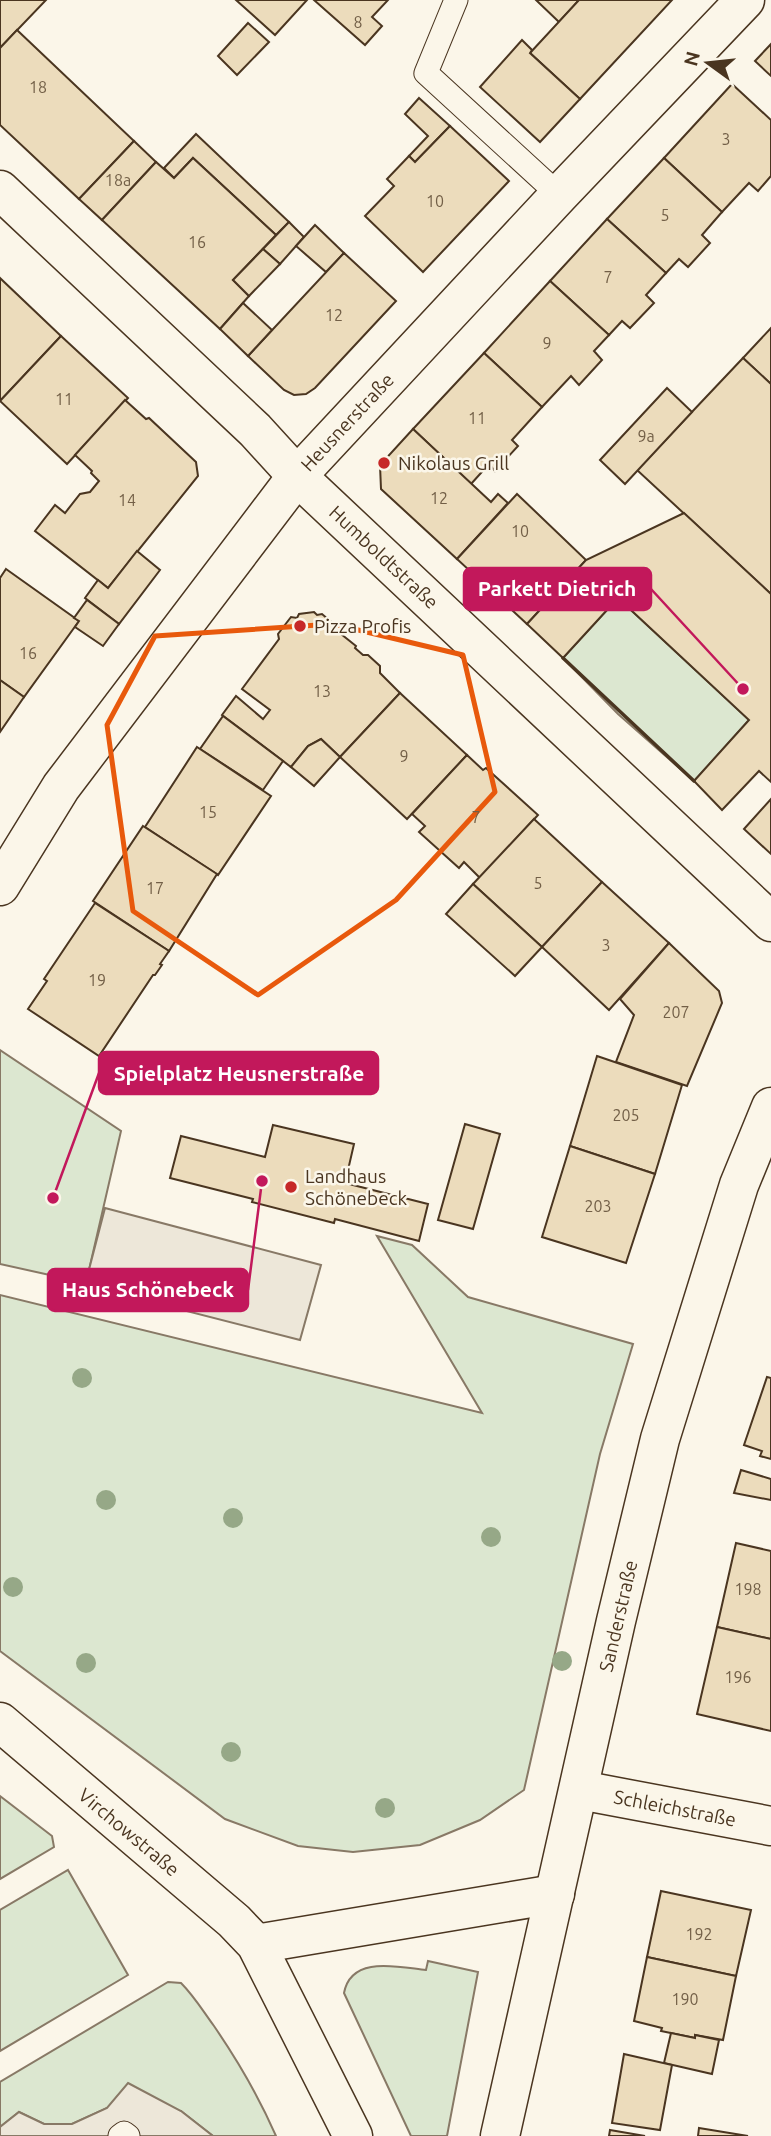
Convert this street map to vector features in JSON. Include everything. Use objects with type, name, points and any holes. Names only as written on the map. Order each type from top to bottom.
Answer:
[{"type":"street","name":"Heusnerstraße","points":[[0,886],[61,787],[297,476],[745,0]]},
{"type":"street","name":"Humboldtstraße","points":[[0,190],[255,430],[297,476],[771,922]]},
{"type":"street","name":"Sanderstraße","points":[[500,2136],[616,1621],[660,1439],[739,1185],[771,1107]]},
{"type":"street","name":"Virchowstraße","points":[[0,1722],[234,1921],[256,1944],[353,2136]]},
{"type":"street","name":"Schleichstraße","points":[[580,1790],[771,1826]]},
{"type":"street","points":[[256,1944],[555,1894]]},
{"type":"lane","points":[[456,0],[426,73],[559,195]]},
{"type":"lane","points":[[120,2136],[124,2133],[128,2136]]},
{"type":"highlighted area","points":[[333,624],[463,655],[495,792],[396,900],[258,995],[133,911],[107,725],[155,636]]},
{"type":"green space","points":[[618,598],[749,720],[694,781],[618,714],[563,658]]},
{"type":"green space","points":[[0,1050],[121,1131],[86,1283],[0,1264]]},
{"type":"green space","points":[[377,1236],[412,1245],[468,1297],[633,1344],[600,1454],[524,1790],[480,1820],[420,1845],[353,1852],[298,1846],[225,1819],[0,1651],[0,1295],[482,1413]]},
{"type":"green space","points":[[0,1796],[52,1836],[54,1847],[0,1879]]},
{"type":"green space","points":[[68,1870],[128,1975],[0,2051],[0,1910]]},
{"type":"green space","points":[[428,1961],[478,1972],[447,2136],[411,2136],[344,1993],[348,1981],[366,1968],[390,1966],[426,1970]]},
{"type":"green space","points":[[168,1982],[181,1983],[214,2026],[248,2080],[276,2136],[213,2136],[181,2111],[107,2108],[72,2124],[44,2124],[19,2112],[0,2127],[0,2082]]},
{"type":"shaded area","points":[[105,1208],[321,1265],[300,1340],[85,1285]]},
{"type":"shaded area","points":[[128,2083],[181,2111],[213,2136],[0,2136],[0,2127],[19,2112],[44,2124],[72,2124],[107,2108]]},
{"type":"building","points":[[0,0],[46,0],[0,48]]},
{"type":"building","points":[[236,0],[307,0],[275,35]]},
{"type":"building","points":[[314,0],[388,0],[372,17],[382,26],[365,45]]},
{"type":"building","points":[[536,0],[579,0],[559,22]]},
{"type":"building","points":[[579,0],[672,0],[580,99],[530,53]]},
{"type":"building","points":[[248,23],[269,42],[237,75],[218,56]]},
{"type":"building","points":[[17,30],[134,141],[79,199],[0,125],[0,48]]},
{"type":"building","points":[[522,40],[532,50],[530,53],[580,99],[540,142],[480,87]]},
{"type":"building","points":[[771,44],[771,76],[755,61]]},
{"type":"building","points":[[732,84],[771,120],[771,176],[758,191],[749,183],[722,212],[664,158]]},
{"type":"building","points":[[419,98],[450,126],[415,162],[409,156],[428,136],[405,114]]},
{"type":"building","points":[[450,126],[509,181],[423,272],[365,216],[394,186],[387,179],[409,156],[415,162]]},
{"type":"building","points":[[196,134],[289,222],[276,235],[193,158],[174,178],[164,168]]},
{"type":"building","points":[[134,141],[156,162],[102,220],[79,199]]},
{"type":"building","points":[[193,158],[276,235],[233,280],[249,296],[220,329],[102,220],[156,162],[174,178]]},
{"type":"building","points":[[664,158],[722,212],[702,235],[710,243],[688,267],[679,259],[666,273],[607,219]]},
{"type":"building","points":[[607,219],[666,273],[646,295],[654,303],[630,328],[622,321],[609,335],[550,281]]},
{"type":"building","points":[[289,222],[304,237],[280,264],[263,249]]},
{"type":"building","points":[[315,225],[344,253],[326,272],[296,246]]},
{"type":"building","points":[[263,249],[280,264],[249,296],[233,280]]},
{"type":"building","points":[[344,253],[396,301],[315,388],[306,394],[294,395],[284,390],[248,356]]},
{"type":"building","points":[[0,278],[61,336],[0,401]]},
{"type":"building","points":[[550,281],[609,335],[594,351],[602,360],[579,385],[571,376],[542,407],[484,353]]},
{"type":"building","points":[[243,303],[272,330],[248,356],[220,329]]},
{"type":"building","points":[[771,328],[771,384],[743,358]]},
{"type":"building","points":[[61,336],[128,398],[67,464],[0,401]]},
{"type":"building","points":[[484,353],[542,407],[512,440],[518,446],[495,471],[489,464],[471,484],[413,429]]},
{"type":"building","points":[[743,358],[771,384],[771,594],[637,470]]},
{"type":"building","points":[[667,388],[692,412],[625,484],[600,460]]},
{"type":"building","points":[[125,400],[146,419],[149,418],[196,462],[198,476],[108,588],[35,531],[55,505],[65,513],[80,494],[90,492],[99,481],[75,455]]},
{"type":"building","points":[[413,429],[491,502],[498,494],[508,503],[457,559],[381,489],[380,465]]},
{"type":"building","points":[[517,494],[586,560],[527,624],[457,559]]},
{"type":"building","points":[[684,513],[771,594],[771,782],[759,771],[722,810],[694,781],[749,720],[618,598],[563,658],[527,624],[586,560]]},
{"type":"building","points":[[137,551],[160,570],[119,624],[85,598],[98,580],[108,588]]},
{"type":"building","points":[[6,569],[79,621],[24,697],[0,680],[0,578]]},
{"type":"building","points":[[87,600],[119,624],[103,646],[75,627],[79,621],[74,618]]},
{"type":"building","points":[[314,612],[317,615],[322,614],[356,646],[355,648],[380,666],[380,673],[400,693],[340,757],[321,739],[308,746],[291,767],[222,715],[236,696],[263,719],[270,710],[242,689],[279,639],[278,634],[291,617],[297,618],[299,614]]},
{"type":"building","points":[[0,680],[24,697],[0,732]]},
{"type":"building","points":[[400,693],[467,755],[407,819],[340,757]]},
{"type":"building","points":[[223,716],[283,761],[263,790],[200,749]]},
{"type":"building","points":[[321,739],[340,757],[314,786],[291,767],[308,746]]},
{"type":"building","points":[[197,747],[271,796],[218,875],[145,827]]},
{"type":"building","points":[[467,755],[483,770],[486,768],[538,815],[480,878],[464,862],[459,868],[419,832],[425,826],[412,814]]},
{"type":"building","points":[[771,799],[771,854],[744,829]]},
{"type":"building","points":[[534,819],[602,882],[542,947],[473,884]]},
{"type":"building","points":[[143,826],[217,874],[169,951],[93,901]]},
{"type":"building","points":[[602,882],[669,943],[609,1010],[542,947]]},
{"type":"building","points":[[473,884],[542,947],[515,976],[446,914]]},
{"type":"building","points":[[95,903],[169,951],[99,1056],[28,1009],[47,981],[44,979]]},
{"type":"building","points":[[669,943],[719,991],[722,1003],[687,1086],[616,1062],[634,1015],[620,999]]},
{"type":"building","points":[[597,1056],[682,1085],[655,1174],[570,1146]]},
{"type":"building","points":[[465,1124],[500,1134],[473,1229],[438,1220]]},
{"type":"building","points":[[273,1125],[354,1144],[345,1183],[428,1204],[419,1241],[335,1219],[334,1223],[170,1178],[181,1136],[265,1157]]},
{"type":"building","points":[[570,1146],[655,1174],[626,1263],[542,1237]]},
{"type":"building","points":[[767,1377],[771,1378],[771,1459],[760,1456],[762,1451],[744,1445]]},
{"type":"building","points":[[741,1470],[771,1479],[771,1500],[734,1493]]},
{"type":"building","points":[[736,1543],[771,1551],[771,1639],[717,1627]]},
{"type":"building","points":[[717,1627],[771,1639],[771,1731],[697,1714]]},
{"type":"building","points":[[661,1891],[751,1910],[736,1976],[647,1957]]},
{"type":"building","points":[[647,1957],[736,1976],[723,2040],[661,2031],[662,2028],[634,2021]]},
{"type":"building","points":[[671,2033],[719,2040],[712,2074],[664,2063]]},
{"type":"building","points":[[624,2054],[672,2065],[660,2130],[612,2123]]},
{"type":"building","points":[[699,2128],[748,2136],[698,2136]]},
{"type":"building","points":[[610,2130],[645,2136],[609,2136]]},
{"type":"wall","points":[[563,658],[694,781]]},
{"type":"place","name":"Nikolaus Grill","points":[[384,463]]},
{"type":"place","name":"Pizza Profis","points":[[300,626]]},
{"type":"place","name":"Parkett Dietrich","points":[[743,689]]},
{"type":"place","name":"Haus Schönebeck","points":[[262,1181]]},
{"type":"place","name":"Landhaus Schönebeck","points":[[291,1187]]},
{"type":"place","name":"Spielplatz Heusnerstraße","points":[[53,1198]]}]
